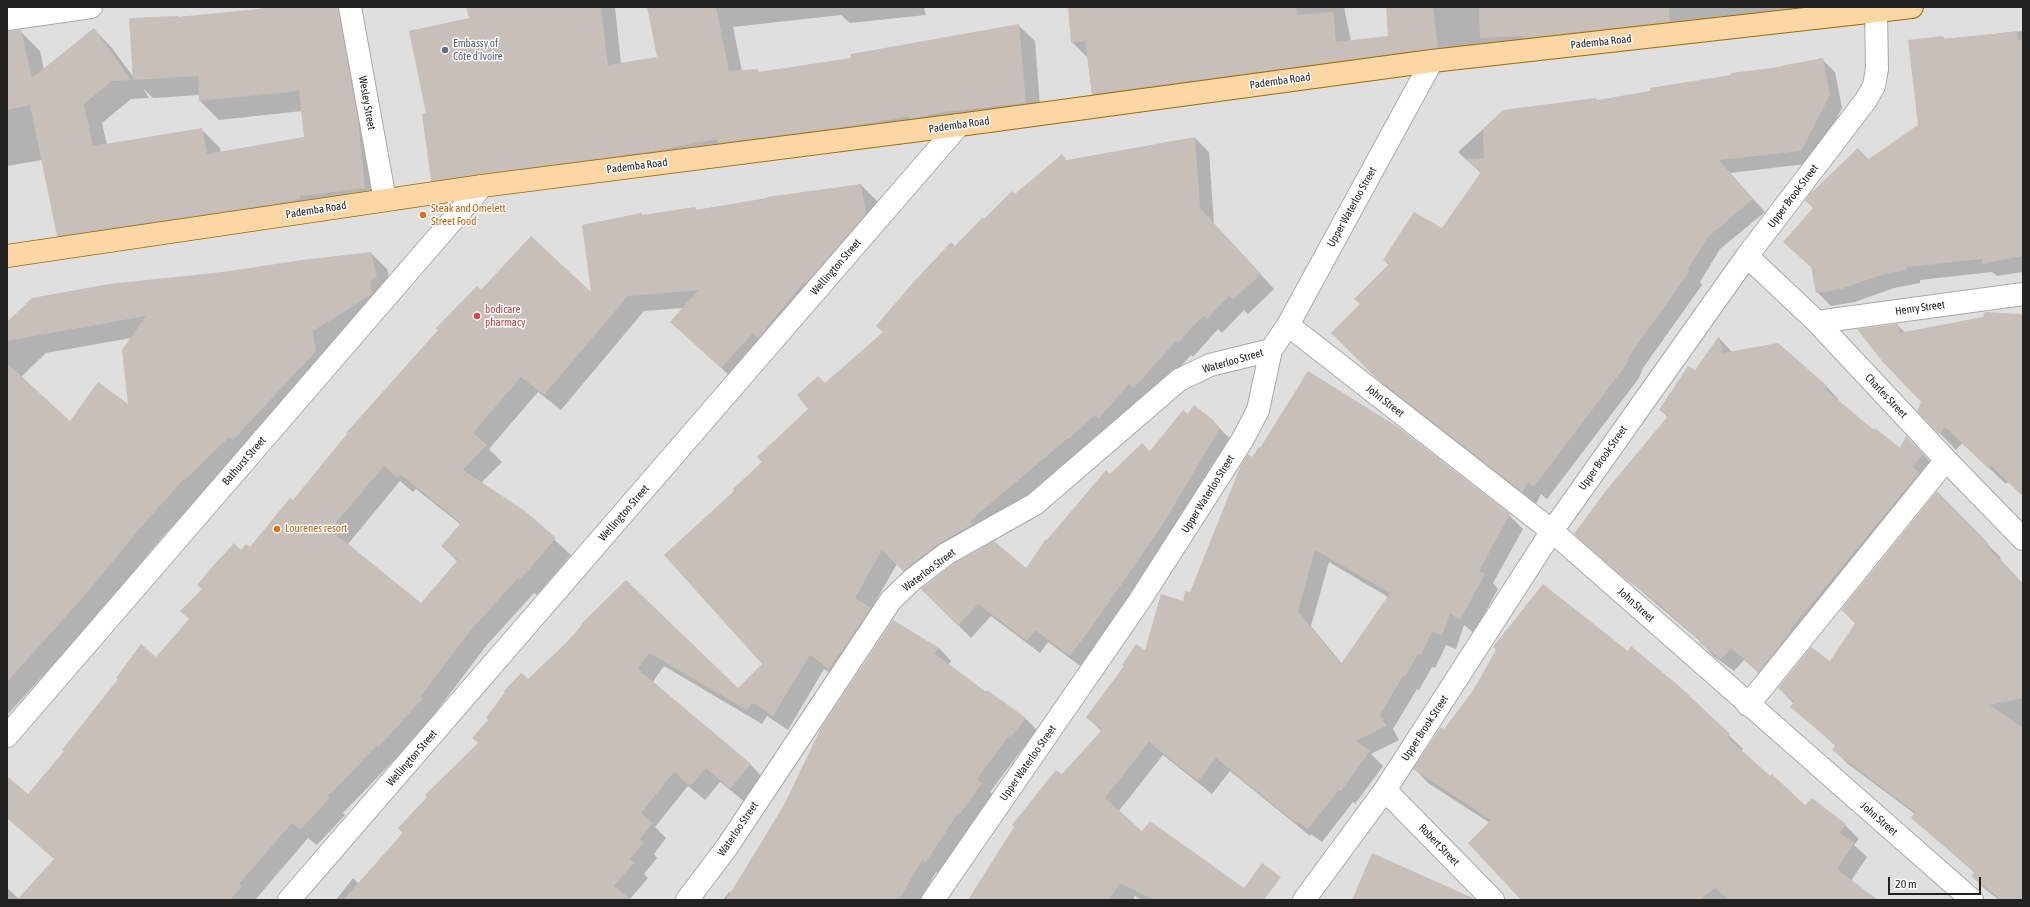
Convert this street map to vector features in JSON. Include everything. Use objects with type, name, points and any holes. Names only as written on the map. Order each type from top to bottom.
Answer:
[{"type":"main road","name":"Pademba Road","points":[[7,256],[482,186],[959,125],[1432,61],[1912,7]]},
{"type":"street","points":[[7,19],[91,7]]},
{"type":"street","name":"Wesley Street","points":[[350,7],[384,200]]},
{"type":"street","name":"Upper Brook Street","points":[[1304,900],[1385,790],[1552,531],[1747,256],[1869,95],[1874,86],[1877,69],[1876,12]]},
{"type":"street","name":"Upper Waterloo Street","points":[[933,900],[1140,600],[1243,439],[1258,410],[1271,350],[1288,325],[1432,61]]},
{"type":"street","name":"Wellington Street","points":[[289,900],[959,125]]},
{"type":"street","name":"Bathurst Street","points":[[7,736],[482,186]]},
{"type":"street","name":"Charles Street","points":[[1747,256],[1817,322],[1946,460],[2023,539]]},
{"type":"street","name":"Henry Street","points":[[1817,322],[2023,294]]},
{"type":"street","name":"John Street","points":[[1288,325],[1552,531],[1748,705],[1972,900]]},
{"type":"street","name":"Waterloo Street","points":[[687,900],[727,847],[891,600],[912,580],[946,554],[1035,504],[1179,380],[1210,365],[1271,350]]},
{"type":"street","points":[[1748,705],[1946,460]]},
{"type":"street","name":"Robert Street","points":[[1385,790],[1493,900]]},
{"type":"shaded area","points":[[7,7],[2023,7],[2023,900],[7,900]]},
{"type":"building","points":[[277,7],[338,7],[358,119],[365,188],[300,196],[300,199],[273,204],[57,236],[30,105],[7,110],[7,31],[21,30],[32,78],[94,28],[131,80],[112,81],[84,104],[93,146],[202,128],[207,154],[304,137],[299,91],[199,101],[198,76],[133,80],[129,18],[178,17]]},
{"type":"building","points":[[466,7],[601,7],[608,65],[657,57],[647,7],[716,7],[729,71],[758,69],[758,72],[851,58],[851,54],[1019,24],[1026,103],[943,112],[910,119],[909,116],[859,125],[717,143],[717,139],[654,151],[431,181],[422,114],[426,113],[409,31],[469,18]]},
{"type":"building","points":[[1068,7],[1296,7],[1298,15],[1333,12],[1336,42],[1388,36],[1386,7],[1433,7],[1438,48],[1092,94],[1085,41],[1071,43]]},
{"type":"building","points":[[1479,7],[1669,7],[1670,22],[1523,38],[1523,36],[1480,38]]},
{"type":"building","points":[[2017,31],[2018,40],[2023,39],[2023,256],[1982,264],[1982,259],[1907,267],[1907,270],[1881,275],[1841,289],[1816,293],[1811,267],[1783,242],[1813,208],[1805,200],[1858,148],[1867,160],[1918,125],[1908,40],[1943,36],[1943,39]]},
{"type":"building","points":[[1823,58],[1830,95],[1801,151],[1719,160],[1753,199],[1708,237],[1688,269],[1690,271],[1630,355],[1626,365],[1534,487],[1528,482],[1522,492],[1375,377],[1331,333],[1360,304],[1354,299],[1389,264],[1383,260],[1414,212],[1442,228],[1481,172],[1465,159],[1484,158],[1483,129],[1503,110],[1596,98],[1597,100],[1650,91],[1650,88],[1731,75],[1731,73],[1781,67]]},
{"type":"building","points":[[1195,137],[1200,208],[1261,274],[1233,300],[1229,296],[1207,319],[1203,316],[1178,343],[1176,341],[1134,388],[1129,384],[1099,418],[1095,415],[1069,439],[1068,438],[970,521],[973,524],[938,544],[903,571],[882,550],[855,598],[871,608],[829,669],[810,655],[773,716],[753,703],[747,710],[649,653],[638,669],[751,764],[730,789],[706,768],[690,786],[674,772],[641,813],[653,823],[640,839],[644,843],[630,859],[634,863],[614,886],[631,900],[343,900],[403,833],[398,828],[427,797],[425,795],[478,743],[472,738],[488,720],[486,718],[505,692],[504,691],[521,673],[528,679],[566,643],[582,625],[581,624],[626,580],[738,688],[762,664],[664,555],[734,491],[733,489],[762,462],[757,457],[808,409],[797,395],[818,376],[825,383],[883,332],[876,326],[910,286],[951,242],[955,246],[983,217],[984,219],[1012,191],[1015,194],[1062,154],[1067,160]]},
{"type":"building","points":[[861,184],[866,214],[805,284],[804,282],[758,338],[753,333],[721,368],[670,322],[698,290],[628,296],[544,395],[521,377],[473,433],[487,445],[463,470],[525,511],[556,538],[520,580],[518,578],[471,630],[421,696],[423,698],[378,748],[377,746],[328,796],[330,798],[300,830],[292,823],[239,884],[242,886],[230,900],[17,900],[54,859],[7,818],[7,776],[28,794],[64,751],[62,750],[118,679],[116,678],[141,644],[156,657],[189,619],[180,611],[202,589],[197,585],[214,565],[234,543],[241,550],[246,544],[250,547],[290,498],[293,500],[347,434],[346,433],[438,330],[436,328],[477,286],[481,290],[531,236],[591,292],[582,225],[641,213],[642,215],[695,207],[696,210],[767,197]],"holes":[[[384,466],[397,478],[400,474],[461,523],[441,546],[458,560],[421,603],[330,530]]]},
{"type":"building","points":[[371,252],[377,278],[370,281],[372,294],[313,331],[316,351],[233,440],[229,437],[185,480],[184,479],[142,526],[85,595],[7,682],[7,363],[70,421],[98,382],[128,404],[122,350],[146,316],[7,341],[7,322],[32,298],[109,284],[223,272],[302,260]]},
{"type":"building","points":[[1985,312],[2023,314],[2023,496],[1991,466],[1988,468],[1945,427],[1939,434],[1917,411],[1921,402],[1882,361],[1857,329],[1898,324],[1899,333],[1983,317]]},
{"type":"building","points":[[1719,336],[1723,353],[1778,343],[1827,386],[1825,389],[1874,430],[1875,428],[1900,448],[1906,436],[1923,454],[1913,467],[1919,473],[1790,630],[1791,631],[1759,672],[1731,648],[1721,659],[1699,643],[1700,640],[1654,600],[1619,574],[1574,534],[1604,493],[1668,416],[1659,410],[1688,366],[1695,370]]},
{"type":"building","points":[[1308,371],[1398,427],[1510,514],[1479,571],[1485,574],[1460,620],[1450,613],[1442,636],[1432,632],[1421,655],[1418,654],[1380,715],[1386,726],[1356,741],[1370,751],[1341,791],[1339,790],[1308,829],[1297,821],[1296,823],[1216,758],[1198,781],[1149,742],[1105,798],[1142,831],[1150,821],[1244,888],[1262,863],[1281,877],[1264,900],[1154,900],[1120,883],[1109,900],[968,900],[1014,827],[1012,825],[1056,770],[1062,774],[1102,730],[1086,717],[1124,666],[1122,665],[1136,644],[1145,650],[1161,594],[1183,601],[1185,591],[1190,592],[1241,465],[1248,454],[1252,457],[1259,447],[1260,448]],"holes":[[[1315,550],[1390,593],[1341,664],[1298,611]]]},
{"type":"building","points":[[1194,405],[1213,420],[1220,428],[1163,524],[1070,656],[1035,630],[1027,641],[978,604],[958,626],[921,589],[953,564],[994,541],[1026,568],[1046,539],[1047,540],[1106,470],[1110,474],[1142,443],[1150,451],[1183,410],[1188,414]]},
{"type":"building","points":[[1937,491],[1988,543],[1986,545],[2023,584],[2023,698],[1990,705],[2023,728],[2023,900],[2001,900],[1971,876],[1975,872],[1911,818],[1915,812],[1832,750],[1836,745],[1790,707],[1794,702],[1778,688],[1811,647],[1830,661],[1856,622],[1841,610]]},
{"type":"building","points":[[1543,584],[1628,651],[1631,646],[1679,686],[1730,734],[1727,737],[1770,776],[1772,774],[1805,805],[1812,798],[1846,824],[1840,833],[1854,843],[1837,869],[1878,900],[1730,900],[1715,888],[1700,900],[1521,900],[1468,843],[1491,820],[1413,769],[1441,727],[1444,729],[1472,692],[1496,650],[1493,647]]},
{"type":"building","points":[[893,620],[939,648],[934,653],[986,692],[987,690],[1026,718],[1011,737],[1009,736],[977,779],[982,783],[960,814],[958,813],[926,862],[922,860],[899,900],[726,900],[783,807],[821,728]]},
{"type":"building","points":[[1372,853],[1473,898],[1475,900],[1352,900]]},
{"type":"place","name":"Embassy of Côte d'Ivoire","points":[[445,50]]},
{"type":"place","name":"Steak and Omelett Street Food","points":[[423,215]]},
{"type":"place","name":"bodicare pharmacy","points":[[477,316]]},
{"type":"place","name":"Lourenes resort","points":[[277,529]]}]
